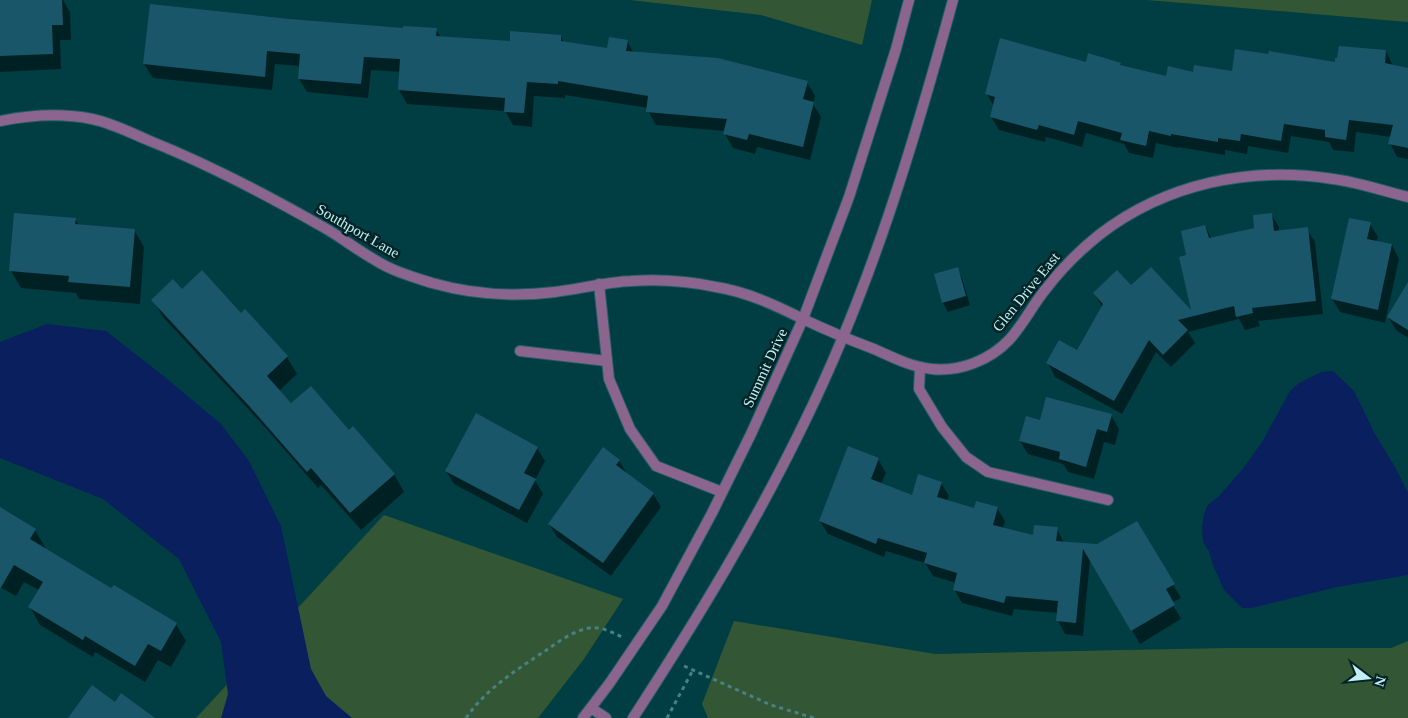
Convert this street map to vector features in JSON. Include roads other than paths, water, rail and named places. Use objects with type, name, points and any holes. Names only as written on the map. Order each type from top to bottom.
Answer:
[{"type":"street","name":"Summit Drive","points":[[584,718],[662,606],[722,492],[804,319],[849,196],[896,49],[909,0]]},
{"type":"street","points":[[634,718],[736,555],[806,419],[843,337],[869,270],[905,166],[953,0]]},
{"type":"street","name":"Southport Lane","points":[[0,121],[18,117],[54,115],[90,118],[105,123],[178,152],[242,182],[328,230],[377,262],[434,283],[463,290],[507,294],[552,292],[629,281],[674,281],[719,287],[748,295],[804,319]]},
{"type":"street","name":"Glen Drive East","points":[[804,319],[843,337],[920,367],[936,370],[968,366],[983,359],[1008,341],[1046,288],[1072,259],[1101,234],[1133,212],[1168,196],[1204,183],[1242,176],[1300,174],[1338,179],[1408,197]]},
{"type":"street","points":[[599,284],[609,379],[630,430],[656,466],[722,492]]},
{"type":"street","points":[[520,351],[607,361]]},
{"type":"street","points":[[920,367],[919,389],[942,427],[966,458],[988,472],[1108,500]]},
{"type":"street","points":[[591,708],[606,718]]}]
